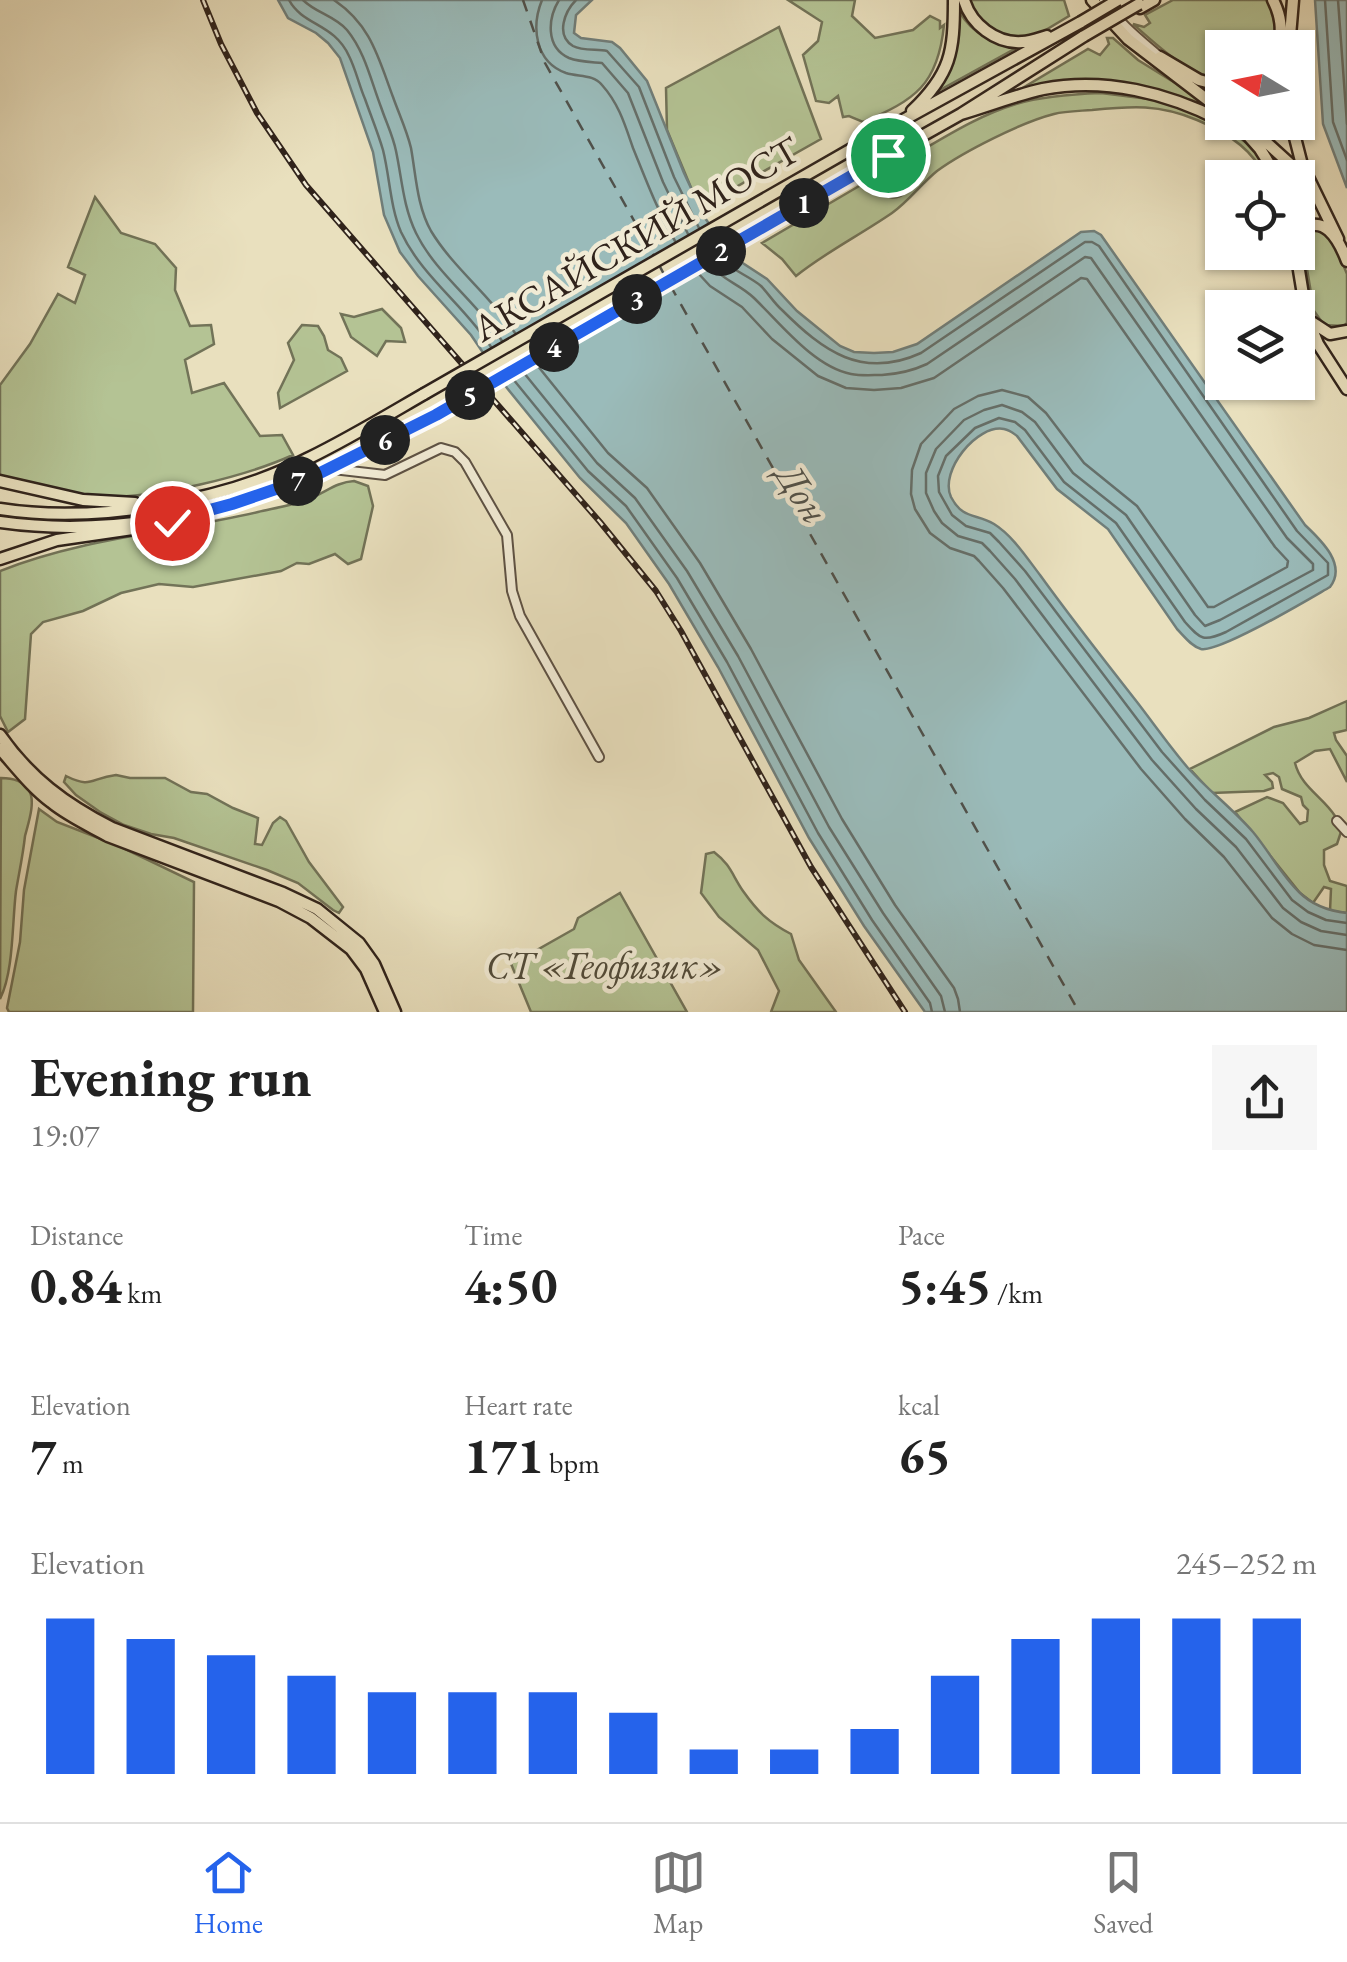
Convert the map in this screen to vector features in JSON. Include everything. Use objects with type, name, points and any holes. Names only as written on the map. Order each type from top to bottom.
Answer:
[{"type":"main road","points":[[902,121],[935,87],[947,64],[954,36],[954,0]]},
{"type":"main road","points":[[964,0],[978,25],[1007,40],[1023,42],[1048,36],[1118,0]]},
{"type":"main road","points":[[1080,20],[1101,0],[1112,23],[1153,60],[1205,96]]},
{"type":"main road","points":[[961,114],[1066,48],[1154,0]]},
{"type":"main road","points":[[1273,0],[1282,30]]},
{"type":"main road","points":[[1290,30],[1293,0]]},
{"type":"main road","name":"АКСАЙСКИЙ МОСТ","points":[[196,497],[227,491],[306,460],[1080,20]]},
{"type":"main road","points":[[1160,57],[1205,81]]},
{"type":"main road","points":[[1160,57],[1205,94]]},
{"type":"main road","points":[[961,114],[1044,89],[1110,87],[1164,96],[1205,112]]},
{"type":"main road","name":"АКСАЙСКИЙ МОСТ","points":[[184,517],[328,469],[436,415],[961,114]]},
{"type":"main road","points":[[1248,140],[1260,149]]},
{"type":"main road","points":[[1252,140],[1267,160]]},
{"type":"main road","points":[[1264,140],[1316,196]]},
{"type":"main road","points":[[1295,140],[1347,261]]},
{"type":"main road","points":[[1315,225],[1338,239]]},
{"type":"main road","points":[[1315,324],[1330,334],[1347,331]]},
{"type":"main road","points":[[1315,336],[1347,390]]},
{"type":"main road","points":[[0,480],[110,503],[196,497]]},
{"type":"main road","points":[[0,522],[108,512],[196,497]]},
{"type":"main road","points":[[0,509],[23,519],[76,527],[184,517]]},
{"type":"main road","points":[[0,559],[57,540],[172,523],[184,517]]},
{"type":"main road","points":[[0,735],[56,796],[112,828],[283,892],[318,909],[359,943],[395,1012]]},
{"type":"main road","points":[[0,748],[28,782],[81,822],[279,901],[311,918],[372,971],[384,1012]]},
{"type":"street","points":[[1101,0],[1160,57]]},
{"type":"street","points":[[328,469],[385,474],[441,448],[455,452],[465,462],[507,535],[512,591],[520,616],[600,757]]},
{"type":"street","points":[[1337,821],[1347,832]]},
{"type":"green space","points":[[788,0],[855,0],[852,16],[875,38],[913,30],[930,16],[940,21],[940,28],[944,25],[936,62],[921,88],[897,106],[863,122],[843,117],[838,96],[829,103],[816,101],[803,55],[818,41],[822,22]]},
{"type":"green space","points":[[967,0],[1064,0],[1069,16],[1022,39],[1005,36],[979,22]]},
{"type":"green space","points":[[1173,0],[1269,0],[1276,30],[1205,30],[1205,75],[1174,58],[1133,24],[1144,27],[1150,23],[1145,15]]},
{"type":"green space","points":[[959,11],[984,36],[1018,47],[929,96],[937,87]]},
{"type":"green space","points":[[779,27],[821,139],[727,192],[697,202],[667,130],[666,88]]},
{"type":"green space","points":[[1107,38],[1113,38],[1138,60],[1201,99],[1205,107],[1139,86],[1022,91],[1088,49],[1100,55],[1109,44]]},
{"type":"green space","points":[[1101,93],[1157,100],[1205,118],[1205,123],[1158,109],[1133,107],[1063,112],[1010,131],[948,163],[892,213],[796,276],[762,243],[866,182],[885,196],[903,195],[913,182],[898,164],[985,116],[1016,104]]},
{"type":"green space","points":[[1233,140],[1243,140],[1262,160],[1255,160]]},
{"type":"green space","points":[[95,197],[121,233],[155,244],[176,268],[175,290],[190,326],[211,325],[214,344],[185,360],[192,393],[224,383],[260,436],[282,435],[293,455],[201,484],[127,496],[71,494],[0,475],[0,385],[30,344],[58,294],[75,303],[85,275],[68,267]]},
{"type":"green space","points":[[1315,228],[1330,233],[1347,274],[1347,323],[1324,325],[1315,312],[1315,290],[1310,290],[1307,270],[1315,270]]},
{"type":"green space","points":[[382,309],[401,328],[405,342],[386,341],[377,356],[351,337],[341,314],[354,317]]},
{"type":"green space","points":[[302,325],[318,326],[328,350],[341,358],[347,371],[280,408],[278,393],[294,360],[288,343]]},
{"type":"green space","points":[[354,481],[368,486],[373,506],[361,559],[348,564],[335,554],[281,571],[193,587],[159,584],[121,593],[83,611],[43,622],[31,634],[25,719],[8,732],[0,716],[0,571],[95,543],[292,504]]},
{"type":"green space","points":[[1347,701],[1347,730],[1334,733],[1347,756],[1347,782],[1330,749],[1315,751],[1295,763],[1302,779],[1338,822],[1341,832],[1337,844],[1324,850],[1324,865],[1330,881],[1347,886],[1347,913],[1330,911],[1331,889],[1324,887],[1313,903],[1300,893],[1235,812],[1267,797],[1283,803],[1300,824],[1307,821],[1308,810],[1301,797],[1282,789],[1279,777],[1273,773],[1265,775],[1273,788],[1264,791],[1212,793],[1190,769],[1274,727],[1309,718]]},
{"type":"green space","points":[[116,775],[165,778],[258,818],[255,844],[262,845],[280,817],[343,907],[339,913],[298,883],[267,870],[124,825],[76,795],[64,782],[66,776],[86,782]]},
{"type":"green space","points":[[1,778],[23,784],[32,801],[16,891],[10,961],[0,999]]},
{"type":"green space","points":[[39,809],[57,822],[194,882],[193,1012],[9,1012]]},
{"type":"green space","points":[[714,852],[759,911],[791,934],[799,960],[836,1012],[771,1012],[779,991],[758,950],[719,917],[701,893],[706,854]]},
{"type":"green space","name":"СТ «Геофизик»","points":[[620,893],[687,1012],[531,1012],[509,959],[535,951],[574,929],[578,918]]},
{"type":"water","name":"Дон","points":[[278,0],[592,0],[576,15],[574,33],[581,38],[612,42],[647,81],[705,218],[732,256],[767,279],[797,311],[840,346],[854,352],[893,352],[917,344],[1081,232],[1101,235],[1205,383],[1205,400],[1217,400],[1305,525],[1330,554],[1335,579],[1330,587],[1285,613],[1226,643],[1201,649],[1177,629],[1108,529],[1057,489],[1011,432],[993,429],[972,441],[950,475],[951,497],[960,509],[994,524],[1013,540],[1181,760],[1253,832],[1304,897],[1347,913],[1347,1012],[925,1012],[864,926],[809,838],[669,584],[626,523],[580,478],[507,388],[471,335],[400,252],[384,215],[373,152],[340,58],[316,33],[288,18]]},
{"type":"water","points":[[1315,0],[1347,0],[1347,188],[1323,124]]},
{"type":"pier","points":[[713,221],[735,252],[499,386],[478,355]]},
{"type":"ferry route","points":[[523,0],[545,63],[654,256]]},
{"type":"ferry route","points":[[658,263],[666,278]]},
{"type":"ferry route","points":[[670,285],[1079,1012]]},
{"type":"railway","points":[[203,0],[257,113],[306,185],[656,591],[811,867],[905,1012]]},
{"type":"route","points":[[172,523],[314,476],[436,415],[888,155]]}]
